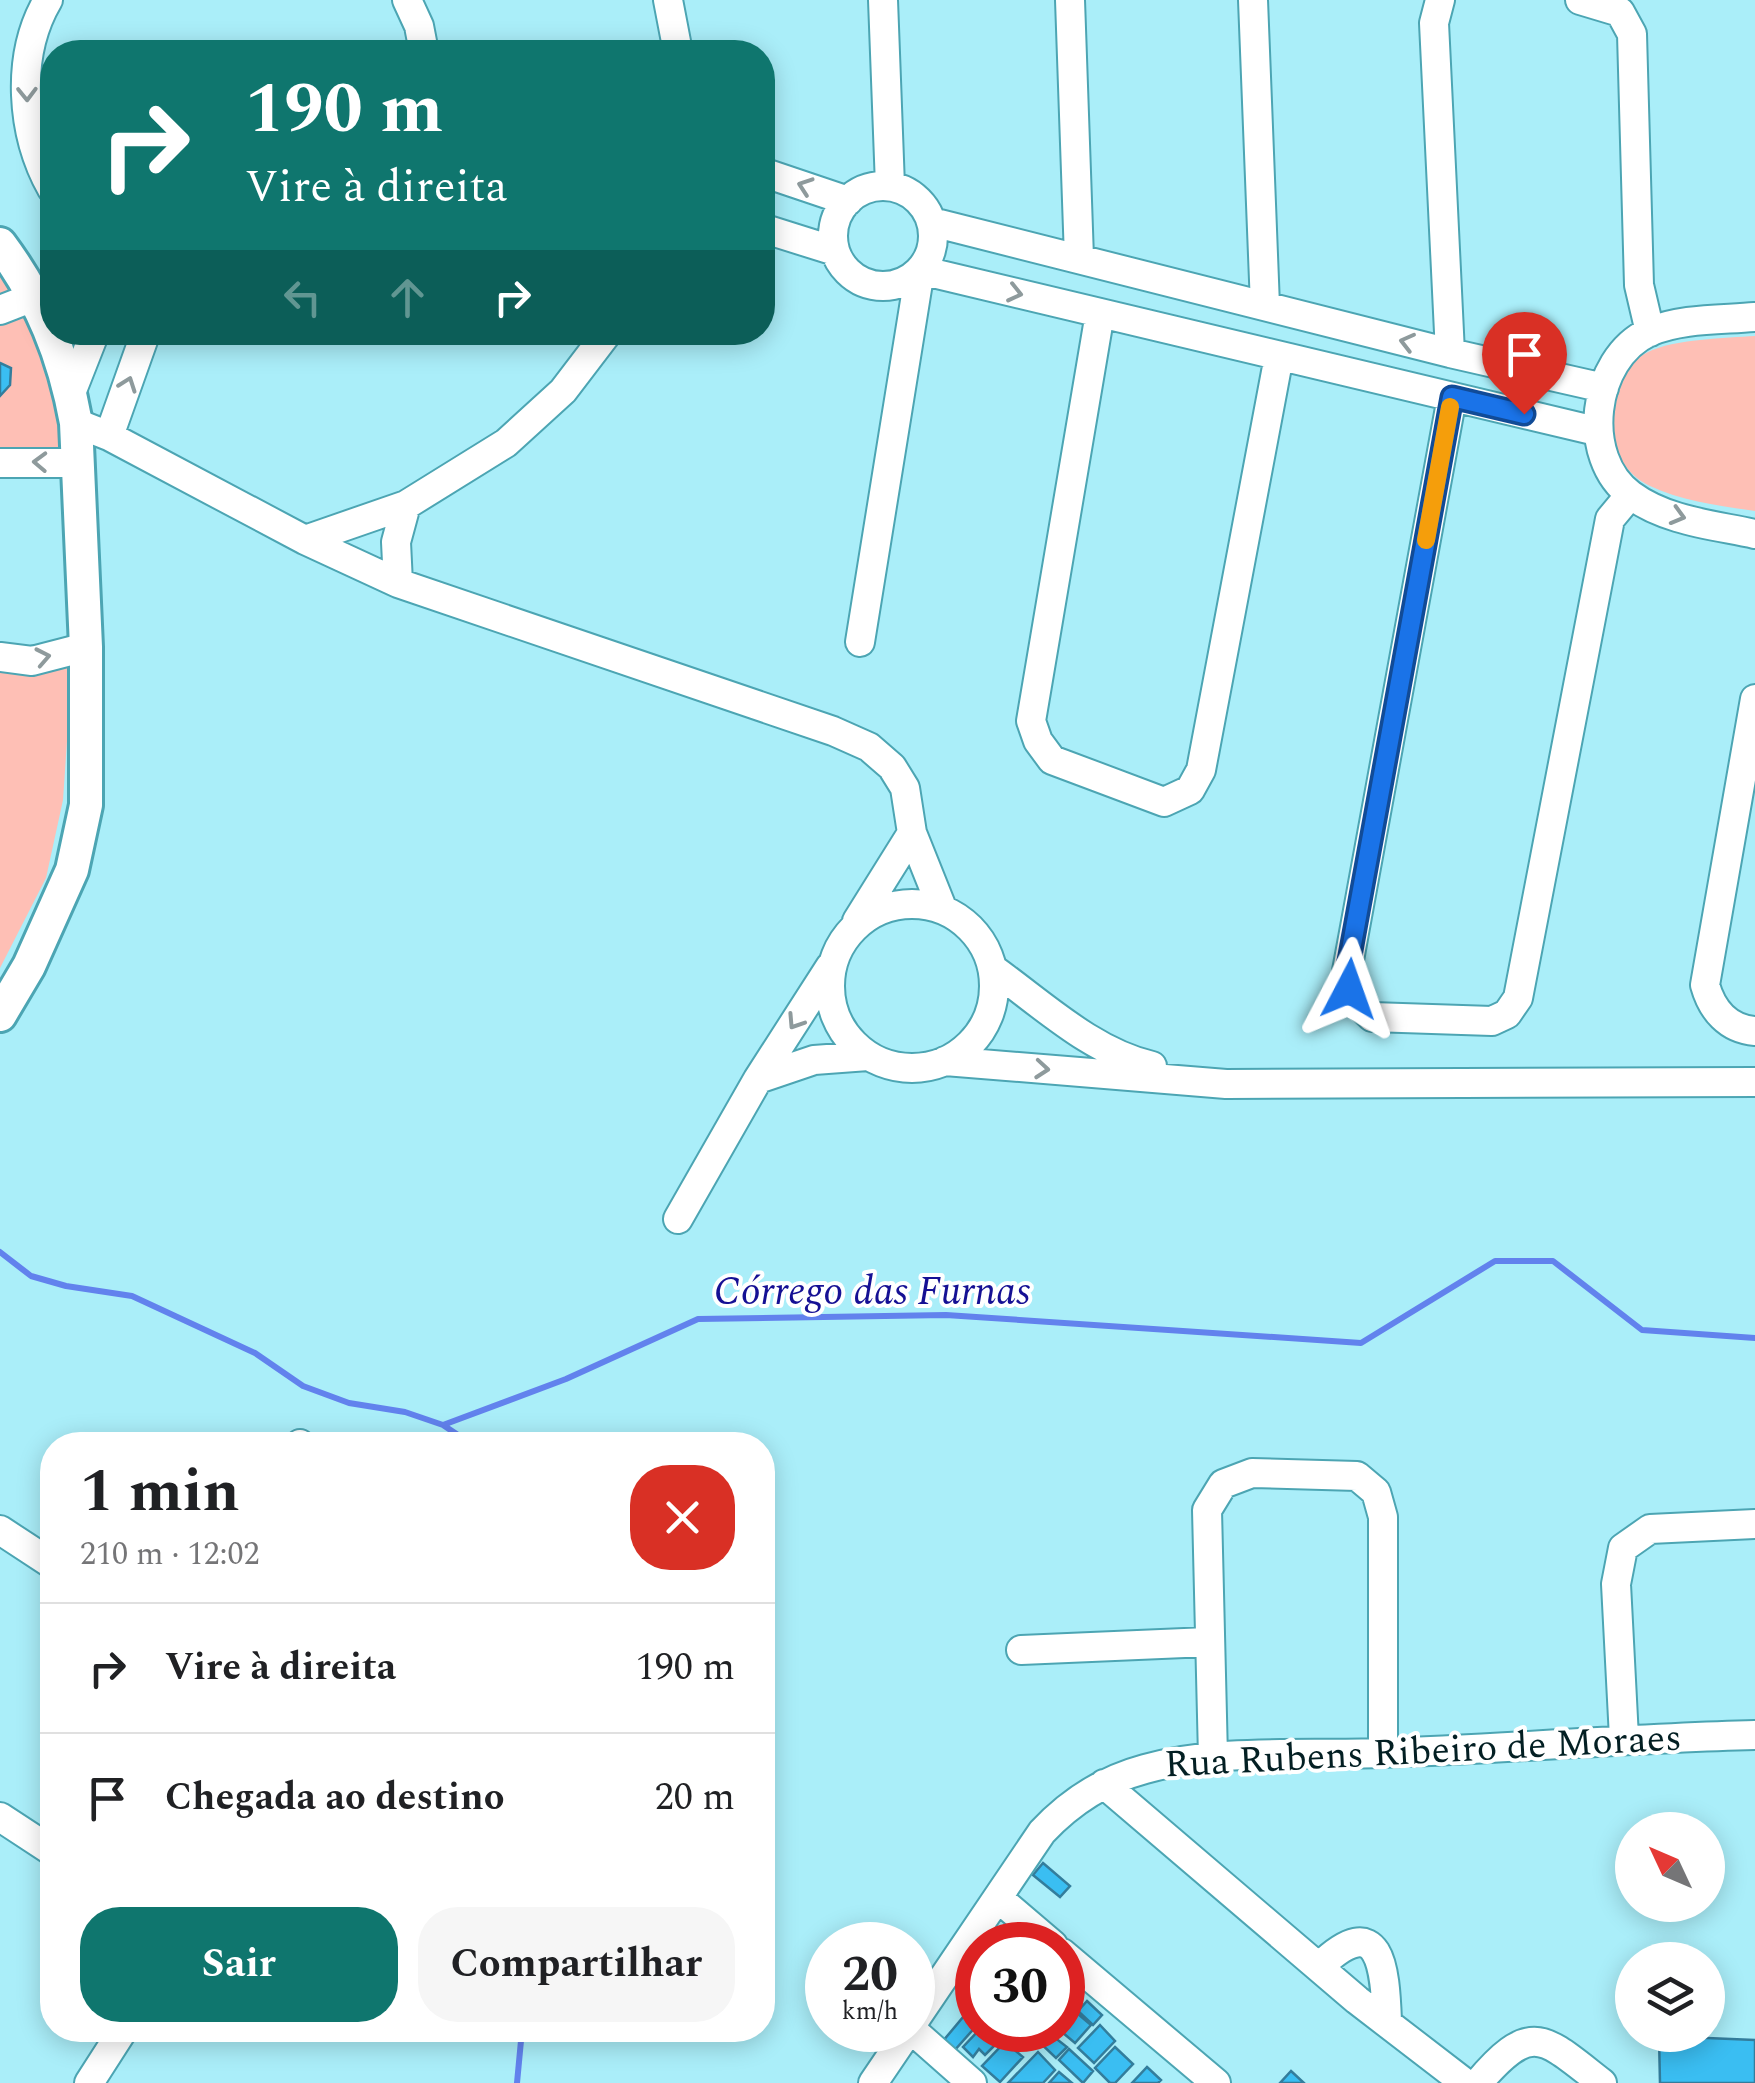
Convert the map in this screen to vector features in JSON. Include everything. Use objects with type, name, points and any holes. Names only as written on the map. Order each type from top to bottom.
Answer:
[{"type":"main road","points":[[14,274],[40,312]]},
{"type":"main road","points":[[0,1015],[72,870],[83,828],[88,753],[80,463],[74,408],[56,345]]},
{"type":"street","points":[[407,0],[422,40]]},
{"type":"street","points":[[668,0],[676,40]]},
{"type":"street","points":[[883,0],[890,186]]},
{"type":"street","points":[[1070,0],[1079,258]]},
{"type":"street","points":[[1254,0],[1265,306]]},
{"type":"street","points":[[1440,0],[1434,22],[1450,353]]},
{"type":"street","points":[[1580,0],[1620,12],[1632,34],[1639,285],[1650,332]]},
{"type":"street","points":[[39,3],[26,80],[28,116],[40,161]]},
{"type":"street","points":[[775,176],[848,200]]},
{"type":"street","points":[[860,642],[920,270],[932,248],[932,222],[916,198],[890,186],[860,192],[848,200],[835,224],[836,250],[852,275],[879,286],[894,285],[920,270],[1596,431]]},
{"type":"street","points":[[932,222],[1604,388]]},
{"type":"street","points":[[775,232],[836,250]]},
{"type":"street","points":[[0,310],[14,274]]},
{"type":"street","points":[[1100,313],[1031,721],[1038,741],[1052,760],[1164,802],[1190,790],[1201,770],[1279,356]]},
{"type":"street","points":[[1755,318],[1691,322],[1650,332],[1618,359],[1604,388],[1596,431],[1604,457],[1630,495],[1667,514],[1755,534]]},
{"type":"street","points":[[91,345],[74,408],[109,436],[305,540],[398,583],[833,731],[869,748],[892,767],[905,788],[912,833],[942,908]]},
{"type":"street","points":[[109,436],[141,345]]},
{"type":"street","points":[[305,540],[406,504],[506,443],[563,391],[598,345]]},
{"type":"street","points":[[1452,397],[1347,972],[1352,998],[1372,1017],[1492,1021],[1507,1014],[1518,998],[1610,519],[1630,495]]},
{"type":"street","points":[[0,463],[80,463]]},
{"type":"street","points":[[398,583],[396,542],[406,504]]},
{"type":"street","points":[[0,657],[32,661],[86,647]]},
{"type":"street","points":[[1755,699],[1704,985],[1720,1016],[1739,1028],[1755,1032]]},
{"type":"street","points":[[678,1219],[758,1080],[912,833]]},
{"type":"street","points":[[832,964],[829,990],[834,1016],[848,1039],[868,1056],[893,1066],[920,1068],[945,1061],[968,1046],[986,1024],[994,997],[993,969],[984,943],[966,922],[942,908],[915,902],[887,906],[853,927]]},
{"type":"street","points":[[993,969],[1086,1037],[1128,1060],[1226,1084]]},
{"type":"street","points":[[758,1080],[814,1060],[868,1056]]},
{"type":"street","points":[[945,1061],[1226,1084],[1755,1082]]},
{"type":"street","points":[[1214,1757],[1207,1510],[1223,1484],[1252,1473],[1358,1476],[1376,1492],[1383,1517],[1384,1753]]},
{"type":"street","points":[[1624,1738],[1616,1584],[1623,1548],[1650,1529],[1755,1524]]},
{"type":"street","points":[[0,1530],[40,1556]]},
{"type":"street","points":[[1022,1650],[1208,1642]]},
{"type":"street","name":"Rua Rubens Ribeiro de Moraes","points":[[935,1992],[1042,1832],[1072,1803],[1104,1784],[1167,1763],[1214,1757],[1755,1735]]},
{"type":"street","points":[[1104,1784],[1319,1967],[1465,2083]]},
{"type":"street","points":[[0,1817],[40,1843]]},
{"type":"street","points":[[998,1898],[1026,1922]]},
{"type":"street","points":[[1319,1967],[1350,1943],[1372,1945],[1383,1964],[1387,2021]]},
{"type":"street","points":[[1085,1972],[1216,2083]]},
{"type":"street","points":[[1478,2083],[1502,2055],[1529,2040],[1559,2050],[1602,2083]]},
{"type":"street","points":[[89,2083],[115,2042]]},
{"type":"street","points":[[935,2050],[972,2083]]},
{"type":"street","name":"Rua Rubens Ribeiro de Moraes","points":[[873,2083],[894,2052]]},
{"type":"shaded area","points":[[0,268],[25,302],[42,345],[61,455],[0,459]]},
{"type":"shaded area","points":[[1755,336],[1755,511],[1675,496],[1633,474],[1613,440],[1611,420],[1613,399],[1632,364],[1648,352],[1672,344]]},
{"type":"shaded area","points":[[73,654],[63,800],[46,878],[0,968],[0,661]]},
{"type":"building","points":[[0,363],[11,368],[10,385],[0,396]]},
{"type":"building","points":[[1043,1863],[1070,1886],[1060,1897],[1033,1875]]},
{"type":"building","points":[[1085,2003],[1102,2015],[1093,2025],[1085,2018]]},
{"type":"building","points":[[1100,2025],[1115,2041],[1094,2063],[1082,2052],[1085,2041]]},
{"type":"building","points":[[955,2027],[955,2050],[943,2041]]},
{"type":"building","points":[[1725,2039],[1755,2040],[1755,2083],[1660,2083],[1659,2052],[1725,2052]]},
{"type":"building","points":[[1115,2047],[1133,2064],[1115,2083],[1110,2083],[1095,2068]]},
{"type":"building","points":[[995,2052],[1017,2052],[1023,2057],[1000,2082],[982,2066]]},
{"type":"building","points":[[1038,2052],[1055,2070],[1043,2083],[1008,2083]]},
{"type":"building","points":[[1066,2052],[1072,2052],[1093,2071],[1083,2083],[1059,2060]]},
{"type":"building","points":[[1147,2067],[1161,2080],[1132,2083]]},
{"type":"building","points":[[1291,2071],[1304,2083],[1280,2083]]},
{"type":"building","points":[[1059,2072],[1072,2083],[1049,2083]]},
{"type":"waterway","name":"Córrego das Furnas","points":[[0,1252],[31,1276],[66,1286],[132,1296],[255,1353],[303,1386],[349,1403],[405,1412],[454,1432]]},
{"type":"waterway","name":"Córrego das Furnas","points":[[443,1425],[566,1379],[698,1319],[946,1315],[1361,1343],[1495,1261],[1553,1261],[1642,1330],[1755,1338]]},
{"type":"waterway","points":[[517,2083],[521,2042]]},
{"type":"slow traffic","points":[[1426,540],[1450,407]]},
{"type":"route","points":[[1349,989],[1347,972],[1452,397],[1524,414]]}]
